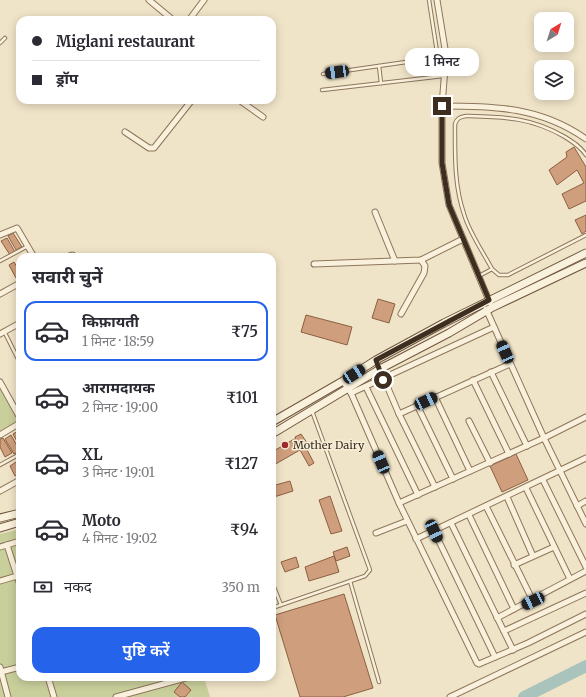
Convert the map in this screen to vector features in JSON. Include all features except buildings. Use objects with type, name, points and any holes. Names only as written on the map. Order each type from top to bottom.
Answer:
[{"type":"street","points":[[149,0],[168,16]]},
{"type":"street","points":[[192,16],[204,0]]},
{"type":"street","points":[[437,0],[446,55],[443,76],[442,163],[449,205],[479,277],[486,302],[490,309],[494,327],[544,438],[586,524]]},
{"type":"street","points":[[125,132],[149,148],[154,148],[189,104]]},
{"type":"street","points":[[245,104],[263,117]]},
{"type":"street","points":[[442,106],[514,109],[539,115],[560,124],[586,139]]},
{"type":"street","points":[[375,212],[395,261]]},
{"type":"street","points":[[0,235],[17,228],[32,253]]},
{"type":"street","points":[[314,264],[421,260],[463,239]]},
{"type":"street","points":[[276,420],[376,360],[486,302],[586,253]]},
{"type":"street","points":[[401,314],[424,273],[424,266],[421,260]]},
{"type":"street","points":[[276,432],[350,391],[380,369],[490,309],[586,263]]},
{"type":"street","points":[[0,294],[16,285]]},
{"type":"street","points":[[2,332],[16,325]]},
{"type":"street","points":[[350,391],[366,387],[383,380],[494,327]]},
{"type":"street","points":[[376,360],[383,380],[435,487]]},
{"type":"street","points":[[399,414],[510,364]]},
{"type":"street","points":[[491,372],[527,446]]},
{"type":"street","points":[[473,380],[509,454]]},
{"type":"street","points":[[343,381],[350,391],[399,503],[476,662],[479,664],[495,658],[586,614]]},
{"type":"street","points":[[0,382],[16,411]]},
{"type":"street","points":[[366,387],[418,494]]},
{"type":"street","points":[[434,397],[470,471]]},
{"type":"street","points":[[417,405],[453,479]]},
{"type":"street","points":[[399,503],[527,446],[586,417]]},
{"type":"street","points":[[469,420],[490,463]]},
{"type":"street","points":[[0,435],[16,426]]},
{"type":"street","points":[[416,539],[560,472],[586,458]]},
{"type":"street","points":[[543,480],[586,567]]},
{"type":"street","points":[[0,491],[16,482]]},
{"type":"street","points":[[526,488],[570,579]]},
{"type":"street","points":[[507,497],[533,556]]},
{"type":"street","points":[[577,506],[586,501]]},
{"type":"street","points":[[486,506],[533,601]]},
{"type":"street","points":[[0,518],[16,514]]},
{"type":"street","points":[[469,514],[514,609]]},
{"type":"street","points":[[376,533],[408,521]]},
{"type":"street","points":[[0,528],[16,523]]},
{"type":"street","points":[[451,523],[513,650]]},
{"type":"street","points":[[434,531],[495,658]]},
{"type":"street","points":[[0,547],[16,542]]},
{"type":"street","points":[[7,545],[16,573]]},
{"type":"street","points":[[514,565],[554,546]]},
{"type":"street","points":[[497,618],[533,601],[586,571]]},
{"type":"street","points":[[0,581],[16,576]]},
{"type":"street","points":[[504,631],[586,593]]},
{"type":"street","points":[[450,697],[586,632]]},
{"type":"street","points":[[8,697],[1,670],[16,668]]},
{"type":"street","points":[[49,681],[54,697]]},
{"type":"street","points":[[116,697],[174,681]]},
{"type":"lane","points":[[324,74],[431,59],[436,55],[429,0]]},
{"type":"lane","points":[[0,43],[5,38]]},
{"type":"lane","points":[[379,66],[381,83]]},
{"type":"lane","points":[[322,90],[443,76]]},
{"type":"lane","points":[[586,155],[576,144],[549,128],[530,121],[507,117],[466,116],[460,117],[455,124],[456,172],[459,197],[464,215],[492,269],[499,275],[508,275],[586,235]]},
{"type":"lane","points":[[0,261],[28,246]]},
{"type":"lane","points":[[479,277],[492,269]]},
{"type":"lane","points":[[2,332],[16,355]]},
{"type":"lane","points":[[276,607],[365,576],[370,567],[312,411]]},
{"type":"lane","points":[[0,466],[16,456]]},
{"type":"lane","points":[[350,581],[379,682]]},
{"type":"lane","points":[[276,592],[281,605]]},
{"type":"green space","points":[[0,381],[16,411],[16,425],[0,435]]},
{"type":"green space","points":[[16,530],[16,681],[205,681],[210,697],[0,697],[0,534]]},
{"type":"waterway","points":[[524,697],[586,666]]},
{"type":"place","name":"Mother Dairy","points":[[285,445]]},
{"type":"route","points":[[383,380],[376,360],[489,300],[449,205],[442,163],[442,106]]}]
